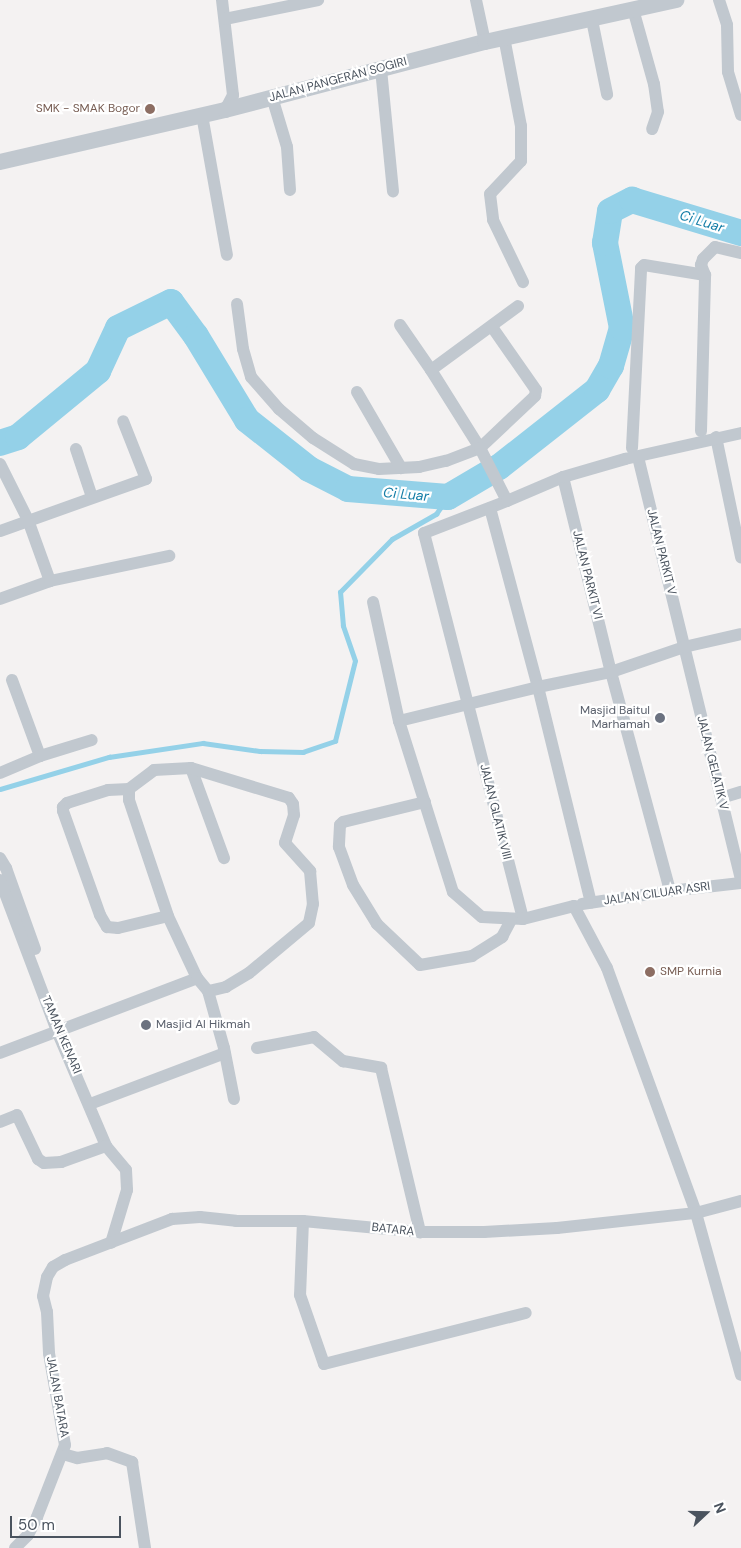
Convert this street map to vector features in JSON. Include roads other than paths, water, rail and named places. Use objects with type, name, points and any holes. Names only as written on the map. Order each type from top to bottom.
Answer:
[{"type":"street","points":[[222,0],[233,95],[225,110]]},
{"type":"street","points":[[225,19],[287,4],[318,0]]},
{"type":"street","points":[[476,0],[485,42]]},
{"type":"street","name":"JALAN PANGERAN SOGIRI","points":[[0,162],[225,110],[504,37],[592,20],[676,0]]},
{"type":"street","points":[[719,0],[727,25],[728,72],[741,115]]},
{"type":"street","points":[[633,9],[654,84],[658,112],[652,129]]},
{"type":"street","points":[[592,20],[607,94]]},
{"type":"street","points":[[504,37],[521,126],[521,161],[490,194],[493,220],[523,282]]},
{"type":"street","points":[[381,69],[393,192]]},
{"type":"street","points":[[272,97],[286,147],[290,190]]},
{"type":"street","points":[[202,115],[227,255]]},
{"type":"street","points":[[701,432],[706,276],[701,265],[703,259],[715,247],[741,254]]},
{"type":"street","name":"JALAN PARKIT V","points":[[684,647],[635,452],[641,268],[644,265],[706,276]]},
{"type":"street","points":[[237,304],[242,349],[251,377],[279,409],[313,438],[354,464],[379,469],[419,467],[481,450],[537,392],[492,326]]},
{"type":"street","points":[[431,370],[518,306]]},
{"type":"street","points":[[400,325],[431,370],[481,450],[507,501]]},
{"type":"street","points":[[357,392],[401,468]]},
{"type":"street","points":[[0,531],[146,479],[123,421]]},
{"type":"street","points":[[591,903],[538,687],[490,508],[563,477],[635,452],[741,433]]},
{"type":"street","points":[[716,437],[741,557]]},
{"type":"street","points":[[76,449],[92,497]]},
{"type":"street","points":[[0,464],[28,521],[50,582]]},
{"type":"street","name":"JALAN PARKIT VI","points":[[563,477],[611,672],[670,891]]},
{"type":"street","name":"JALAN GLATIK VIII","points":[[490,508],[424,533],[467,704],[517,920]]},
{"type":"street","points":[[0,599],[50,582],[169,556]]},
{"type":"street","points":[[373,602],[399,721],[453,892],[482,917],[517,920]]},
{"type":"street","points":[[399,721],[538,687],[611,672],[684,647],[741,634]]},
{"type":"street","name":"JALAN GELATIK V","points":[[684,647],[741,878]]},
{"type":"street","points":[[12,680],[40,756]]},
{"type":"street","points":[[0,773],[40,756],[92,740]]},
{"type":"street","points":[[191,768],[224,858]]},
{"type":"street","points":[[168,916],[118,928],[107,927],[100,915],[63,811],[66,803],[108,790],[129,789],[154,770],[191,768],[289,798],[293,804],[294,815],[285,843],[310,871],[313,904],[309,922],[249,973],[226,987],[208,991]]},
{"type":"street","points":[[129,789],[129,800],[168,916],[197,978],[208,991],[225,1053],[234,1099]]},
{"type":"street","points":[[721,798],[741,792]]},
{"type":"street","points":[[425,802],[343,822],[340,825],[339,847],[353,885],[377,924],[420,965],[472,956],[502,937],[517,920]]},
{"type":"street","points":[[0,858],[6,868],[60,1030]]},
{"type":"street","name":"TAMAN KENARI","points":[[0,880],[106,1146]]},
{"type":"street","name":"JALAN CILUAR ASRI","points":[[517,920],[591,903],[741,883]]},
{"type":"street","points":[[574,906],[607,968],[696,1213],[741,1375]]},
{"type":"street","points":[[0,1053],[197,978]]},
{"type":"street","points":[[256,1048],[314,1037],[342,1061],[381,1068],[420,1232]]},
{"type":"street","points":[[90,1104],[225,1053]]},
{"type":"street","points":[[0,1122],[17,1115],[40,1161],[48,1163],[61,1162],[106,1146],[124,1166],[128,1183],[111,1243]]},
{"type":"street","name":"BATARA","points":[[52,1267],[80,1253],[172,1219],[200,1217],[236,1221],[303,1221],[420,1232],[558,1228],[696,1213],[741,1200]]},
{"type":"street","points":[[303,1221],[300,1295],[324,1364],[526,1313]]},
{"type":"street","name":"JALAN BATARA","points":[[15,1548],[28,1535],[62,1454],[64,1434],[49,1354],[47,1312],[43,1296],[47,1277],[52,1267]]},
{"type":"street","points":[[62,1454],[77,1458],[108,1453],[132,1462],[145,1548]]},
{"type":"waterway","name":"Ci Luar","points":[[0,443],[18,437],[98,371],[118,328],[171,302],[196,336],[247,420],[309,469],[348,489],[448,497],[499,467],[597,390],[611,366],[622,328],[605,243],[610,211],[632,200],[741,233]]},
{"type":"waterway","points":[[0,789],[109,757],[203,743],[260,751],[303,752],[335,741],[355,661],[343,626],[340,592],[392,539],[436,514],[448,497]]},
{"type":"place","name":"SMK - SMAK Bogor","points":[[150,109]]},
{"type":"place","name":"Masjid Baitul Marhamah","points":[[660,718]]},
{"type":"place","name":"SMP Kurnia","points":[[650,972]]},
{"type":"place","name":"Masjid Al Hikmah","points":[[146,1025]]}]
